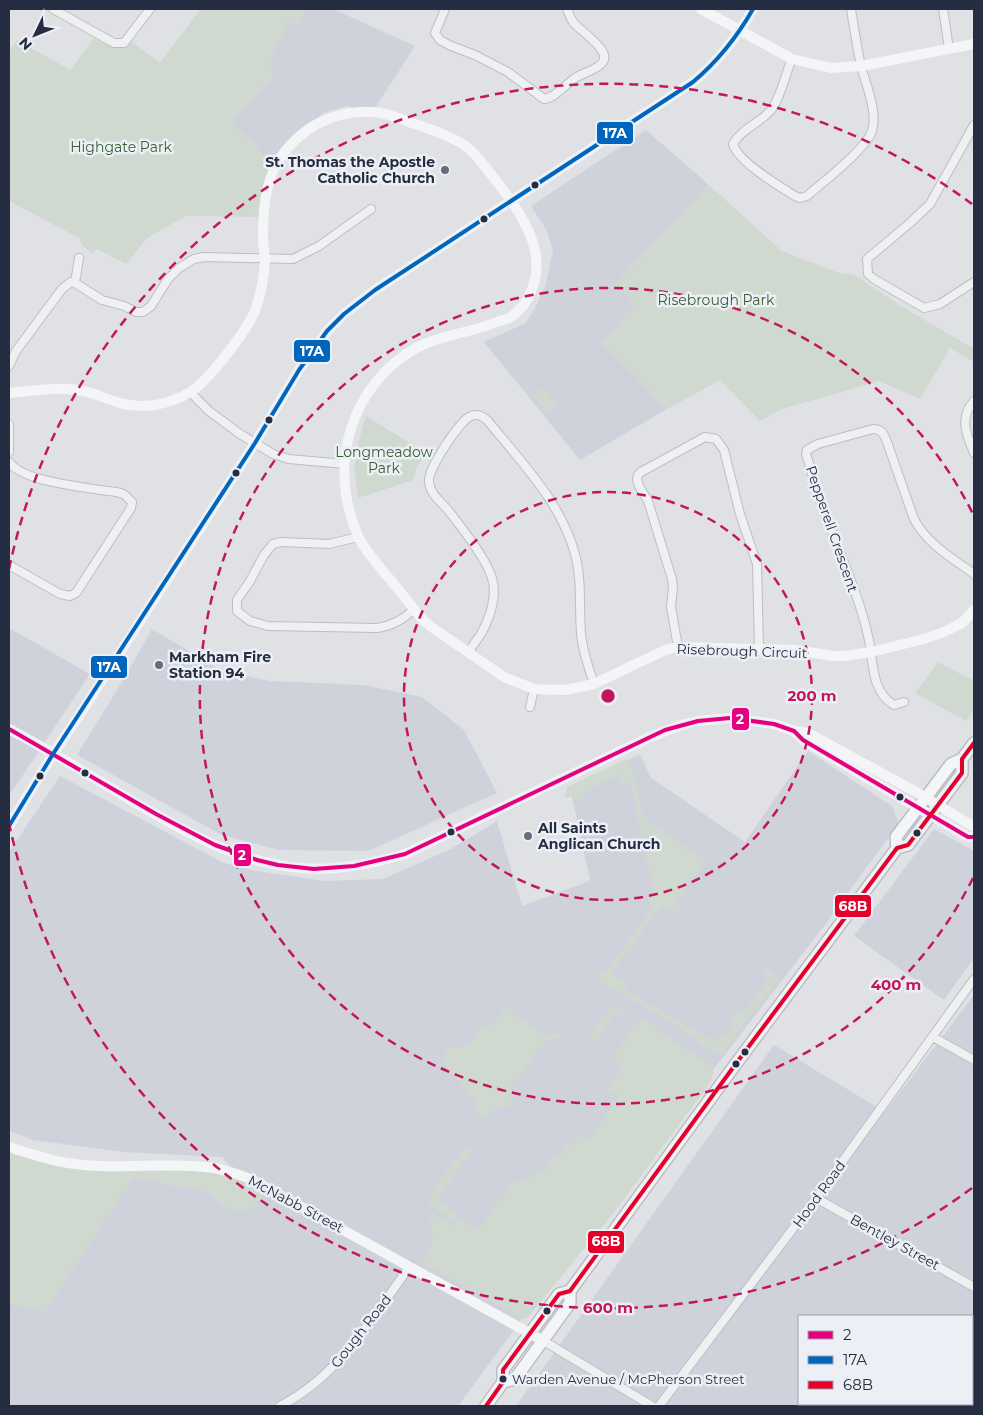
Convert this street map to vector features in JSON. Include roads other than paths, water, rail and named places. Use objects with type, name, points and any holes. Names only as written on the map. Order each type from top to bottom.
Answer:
[{"type":"main road","points":[[897,848],[896,837],[950,764],[962,759],[974,743]]},
{"type":"main road","points":[[503,1382],[515,1379],[570,1303],[570,1291],[726,1077],[897,848],[908,845],[962,773],[962,759]]},
{"type":"main road","points":[[486,1406],[503,1382],[503,1370],[530,1333],[559,1294],[570,1291]]},
{"type":"street","points":[[52,9],[114,43],[124,43],[150,9]]},
{"type":"street","points":[[445,9],[435,33],[440,40],[476,55],[508,72],[544,99],[551,97],[577,77],[602,64],[604,58],[599,47],[576,25],[566,9]]},
{"type":"street","points":[[701,9],[792,59],[831,68],[861,66],[974,44]]},
{"type":"street","points":[[9,826],[53,754],[255,443],[299,370],[327,331],[344,314],[375,290],[460,236],[510,200],[694,82],[718,60],[740,31],[753,9]]},
{"type":"street","points":[[792,59],[771,111],[739,135],[733,144],[737,153],[755,169],[800,198],[807,196],[848,161],[862,146],[872,131],[872,108],[861,66],[851,9]]},
{"type":"street","points":[[943,9],[949,49]]},
{"type":"street","name":"Risebrough Circuit","points":[[9,393],[63,390],[82,391],[124,404],[148,407],[175,400],[202,384],[252,318],[263,276],[265,259],[262,238],[264,203],[274,167],[292,143],[322,122],[344,114],[357,112],[386,114],[456,141],[469,148],[510,200],[533,241],[537,253],[538,267],[530,295],[518,312],[508,318],[434,340],[402,357],[374,384],[363,399],[346,443],[345,464],[349,507],[358,537],[414,609],[430,626],[504,677],[534,689],[565,690],[594,684],[665,650],[678,647],[796,650],[833,656],[870,652],[944,632],[962,623],[974,610]]},
{"type":"street","points":[[974,125],[930,204],[867,259],[868,274],[924,308],[940,304],[974,282]]},
{"type":"street","points":[[9,366],[16,351],[62,288],[71,282],[102,300],[124,306],[136,312],[143,312],[151,306],[168,279],[179,268],[194,259],[204,257],[293,260],[319,246],[371,209]]},
{"type":"street","points":[[75,284],[79,258]]},
{"type":"street","points":[[190,392],[209,411],[273,454],[288,459],[345,464]]},
{"type":"street","points":[[974,401],[967,408],[964,419],[974,453]]},
{"type":"street","points":[[468,652],[483,632],[489,616],[493,599],[491,576],[471,543],[436,498],[430,488],[429,481],[432,468],[458,427],[470,416],[476,415],[483,416],[488,421],[545,492],[559,514],[569,536],[576,555],[580,586],[581,634],[594,684]]},
{"type":"street","points":[[9,424],[9,452]]},
{"type":"street","name":"Pepperell Crescent","points":[[870,652],[852,583],[821,504],[806,454],[807,450],[818,444],[879,429],[883,432],[920,530],[935,545],[974,574]]},
{"type":"street","points":[[678,647],[671,607],[674,588],[672,579],[648,502],[638,486],[637,480],[641,472],[705,437],[716,439],[724,450],[740,514],[757,564],[759,648]]},
{"type":"street","points":[[9,462],[10,465],[23,473],[36,478],[122,493],[132,502],[131,508],[76,593],[70,596],[60,594],[9,565]]},
{"type":"street","points":[[358,537],[329,544],[282,542],[273,544],[264,555],[237,600],[237,611],[250,621],[278,627],[377,628],[395,624],[414,609]]},
{"type":"street","points":[[870,652],[877,686],[881,695],[894,705],[904,702]]},
{"type":"street","points":[[530,707],[534,689]]},
{"type":"street","points":[[9,728],[151,812],[211,845],[238,855],[301,868],[324,868],[380,861],[417,849],[648,738],[681,725],[698,721],[730,718],[774,724],[794,731],[808,733],[925,798],[934,811],[968,837],[974,837]]},
{"type":"street","points":[[794,731],[803,740],[918,808],[934,811],[974,827]]},
{"type":"street","name":"Hood Road","points":[[659,1406],[816,1198],[974,979]]},
{"type":"street","points":[[933,1037],[974,1060]]},
{"type":"street","name":"McNabb Street","points":[[9,1146],[35,1156],[69,1163],[101,1166],[193,1166],[232,1172],[251,1179],[277,1193],[542,1340]]},
{"type":"street","name":"Bentley Street","points":[[816,1198],[974,1287]]},
{"type":"street","name":"Gough Road","points":[[280,1406],[321,1380],[337,1364],[410,1266]]},
{"type":"street","points":[[542,1340],[652,1406]]},
{"type":"place","name":"St. Thomas the Apostle Catholic Church","points":[[445,170]]},
{"type":"place","name":"Markham Fire Station 94","points":[[159,665]]},
{"type":"place","name":"All Saints Anglican Church","points":[[528,836]]},
{"type":"place","name":"Warden Avenue / McPherson Street","points":[[503,1379]]},
{"type":"park label","name":"Highgate Park","points":[[121,147]]},
{"type":"park label","name":"Risebrough Park","points":[[716,300]]},
{"type":"park label","name":"Longmeadow Park","points":[[384,460]]}]
